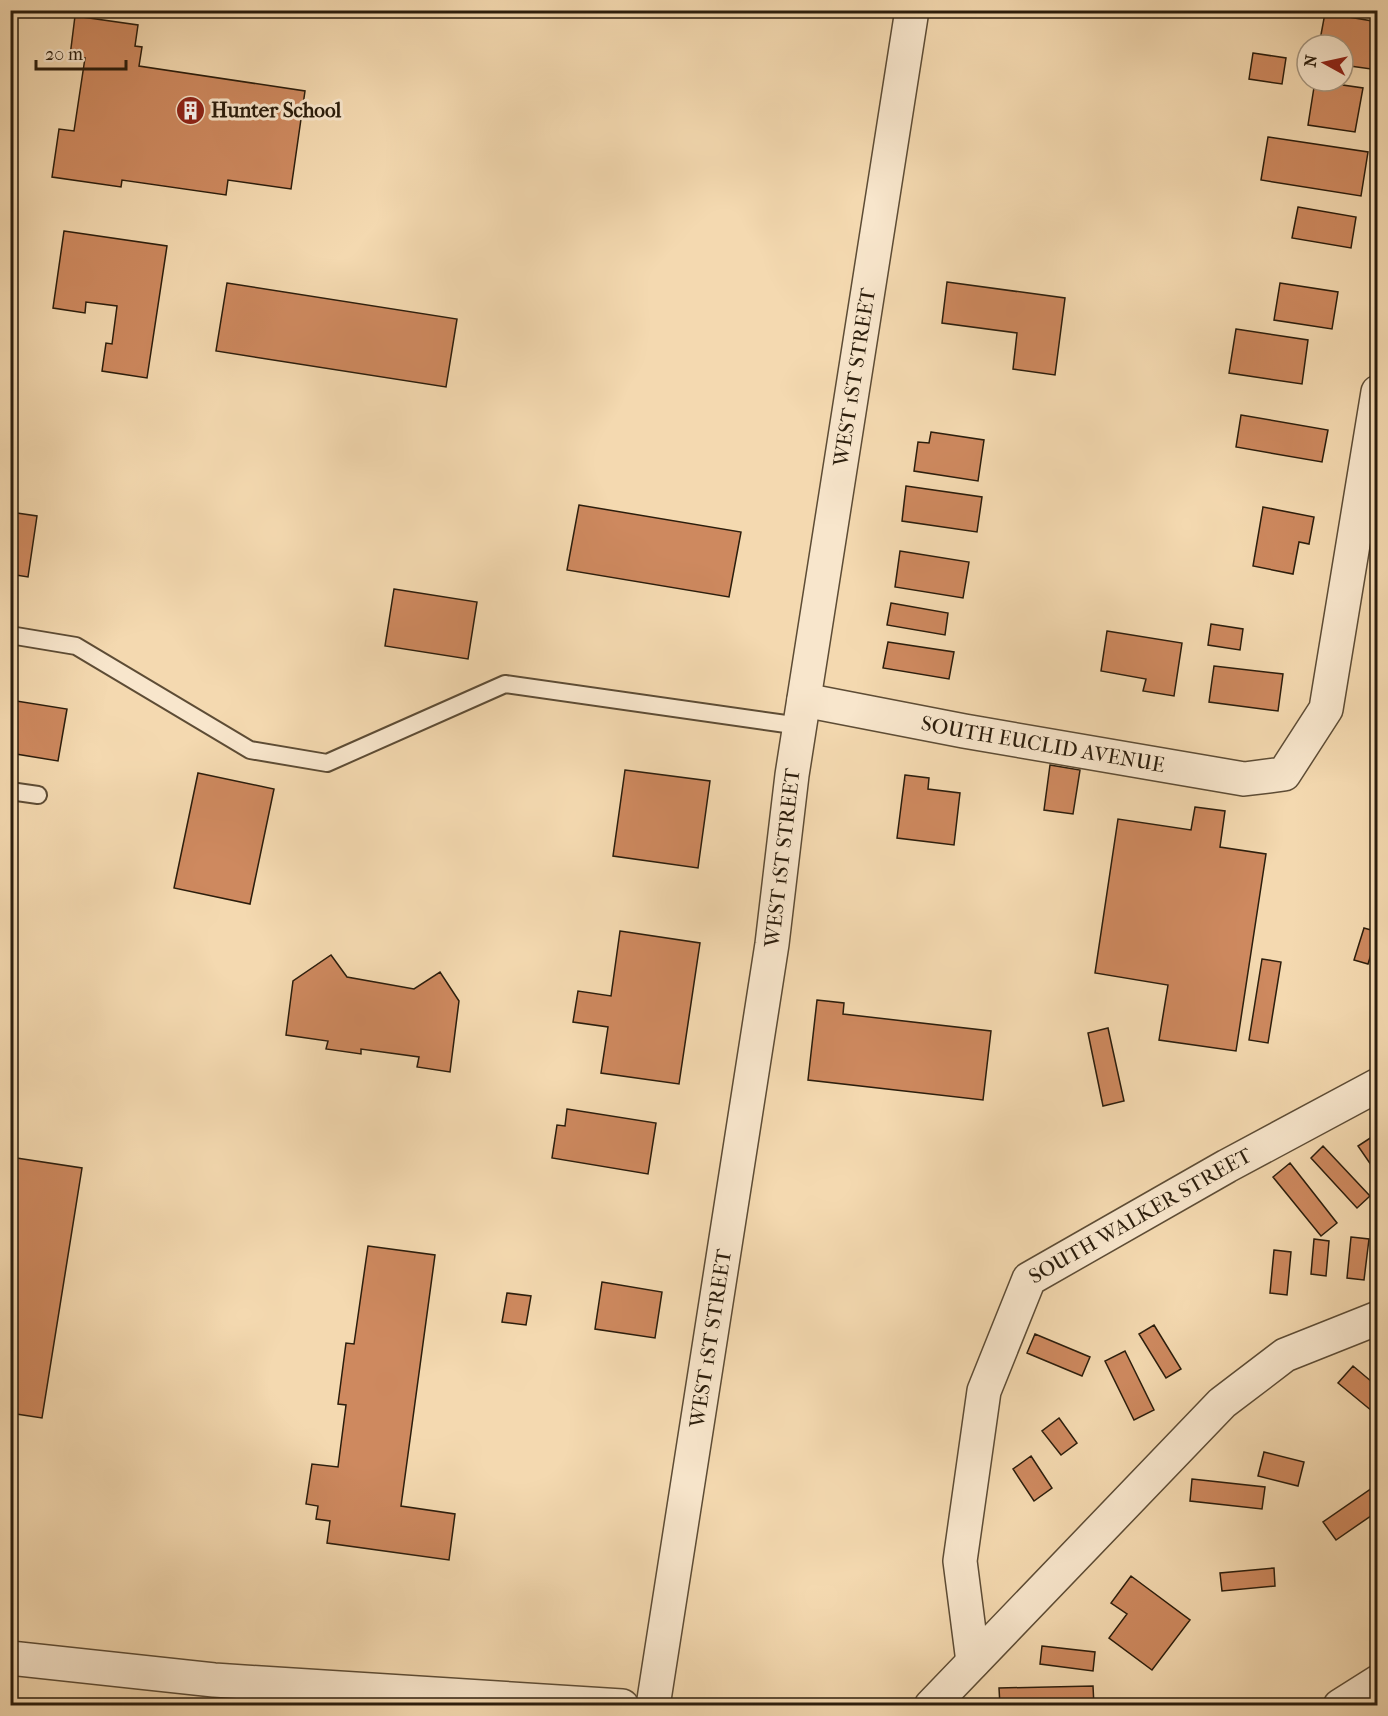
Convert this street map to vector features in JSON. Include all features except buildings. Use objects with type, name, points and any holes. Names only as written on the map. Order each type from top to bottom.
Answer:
[{"type":"street","name":"WEST 1ST STREET","points":[[653,1706],[772,944],[792,775],[912,10]]},
{"type":"street","name":"SOUTH EUCLID AVENUE","points":[[802,713],[976,733],[1244,779],[1284,774],[1326,709],[1377,392]]},
{"type":"street","name":"SOUTH WALKER STREET","points":[[973,1662],[960,1561],[984,1391],[1029,1279],[1227,1166],[1377,1085]]},
{"type":"street","points":[[931,1706],[1221,1403],[1285,1355],[1377,1318]]},
{"type":"street","points":[[10,1658],[214,1680],[253,1694],[622,1706]]},
{"type":"street","points":[[1340,1706],[1377,1682]]},
{"type":"lane","points":[[10,635],[76,646],[250,750],[327,763],[505,684],[802,713]]},
{"type":"lane","points":[[10,792],[38,795]]},
{"type":"place","name":"Hunter School","points":[[190,110]]}]
